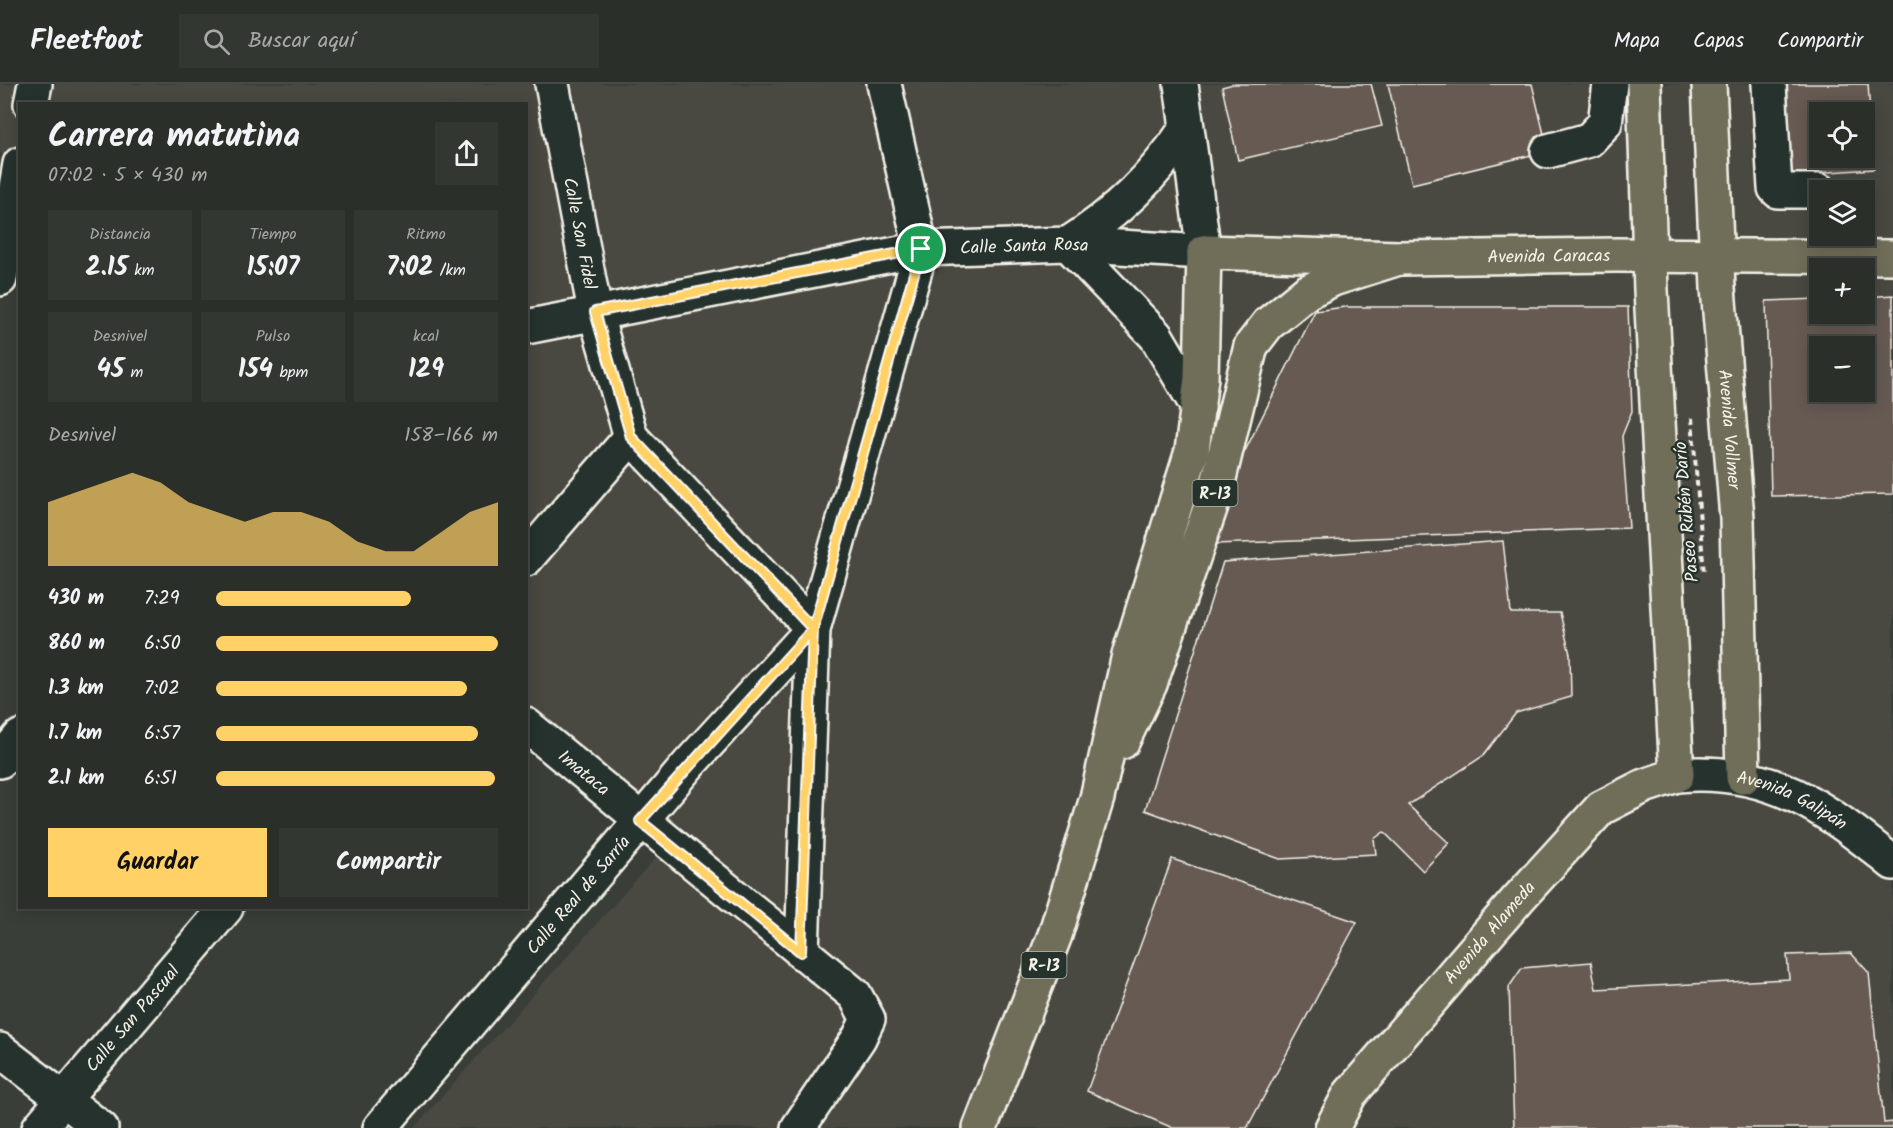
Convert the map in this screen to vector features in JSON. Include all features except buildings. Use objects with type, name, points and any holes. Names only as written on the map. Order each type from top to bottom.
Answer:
[{"type":"main road","points":[[1644,84],[1650,255],[1677,775]]},
{"type":"main road","name":"Avenida Vollmer","points":[[1710,84],[1718,257],[1737,518],[1743,777]]},
{"type":"main road","name":"Avenida Caracas","points":[[1204,252],[1399,258],[1650,255],[1718,257],[1855,246],[1893,257]]},
{"type":"main road","name":"R-13","points":[[980,1128],[1055,935],[1096,798],[1129,655],[1192,451],[1198,407],[1204,252]]},
{"type":"main road","name":"R-13","points":[[1096,798],[1150,684],[1177,610],[1216,491],[1251,346],[1268,324],[1307,292],[1334,279],[1399,258]]},
{"type":"main road","name":"Avenida Alameda","points":[[1332,1128],[1350,1094],[1518,899],[1601,808],[1644,786],[1677,775]]},
{"type":"street","points":[[31,102],[35,84]]},
{"type":"street","name":"Calle San Fidel","points":[[552,84],[595,312],[631,437],[813,629]]},
{"type":"street","name":"Calle Real de Sarría","points":[[380,1128],[640,821],[813,629],[921,249],[884,84]]},
{"type":"street","points":[[1181,84],[1204,252]]},
{"type":"street","points":[[1548,151],[1589,140],[1605,123],[1610,84]]},
{"type":"street","points":[[1769,84],[1775,188],[1809,191]]},
{"type":"street","points":[[1186,129],[1147,182],[1096,226],[1068,244],[1156,336],[1198,407]]},
{"type":"street","points":[[0,279],[18,176]]},
{"type":"street","name":"Calle Santa Rosa","points":[[528,327],[921,249],[1068,244],[1204,252]]},
{"type":"street","points":[[528,557],[631,437]]},
{"type":"street","points":[[801,952],[813,629]]},
{"type":"street","name":"Imataca","points":[[528,727],[640,821],[855,995],[868,1019],[859,1038],[798,1128]]},
{"type":"street","points":[[0,761],[18,739]]},
{"type":"street","name":"Avenida Galipán","points":[[1677,775],[1712,772],[1743,777],[1808,799],[1854,831],[1893,864]]},
{"type":"street","name":"Calle San Pascual","points":[[39,1128],[225,909]]},
{"type":"street","points":[[0,1050],[101,1128]]},
{"type":"path","name":"Paseo Rubén Darío","points":[[1691,410],[1704,576]]},
{"type":"shaded area","points":[[0,84],[1893,84],[1893,1128],[414,1128],[668,844],[528,724],[528,102],[18,102],[18,158],[0,153]]},
{"type":"route","points":[[921,249],[595,312],[631,437],[813,629],[801,952],[640,821],[813,629],[921,249]]}]
